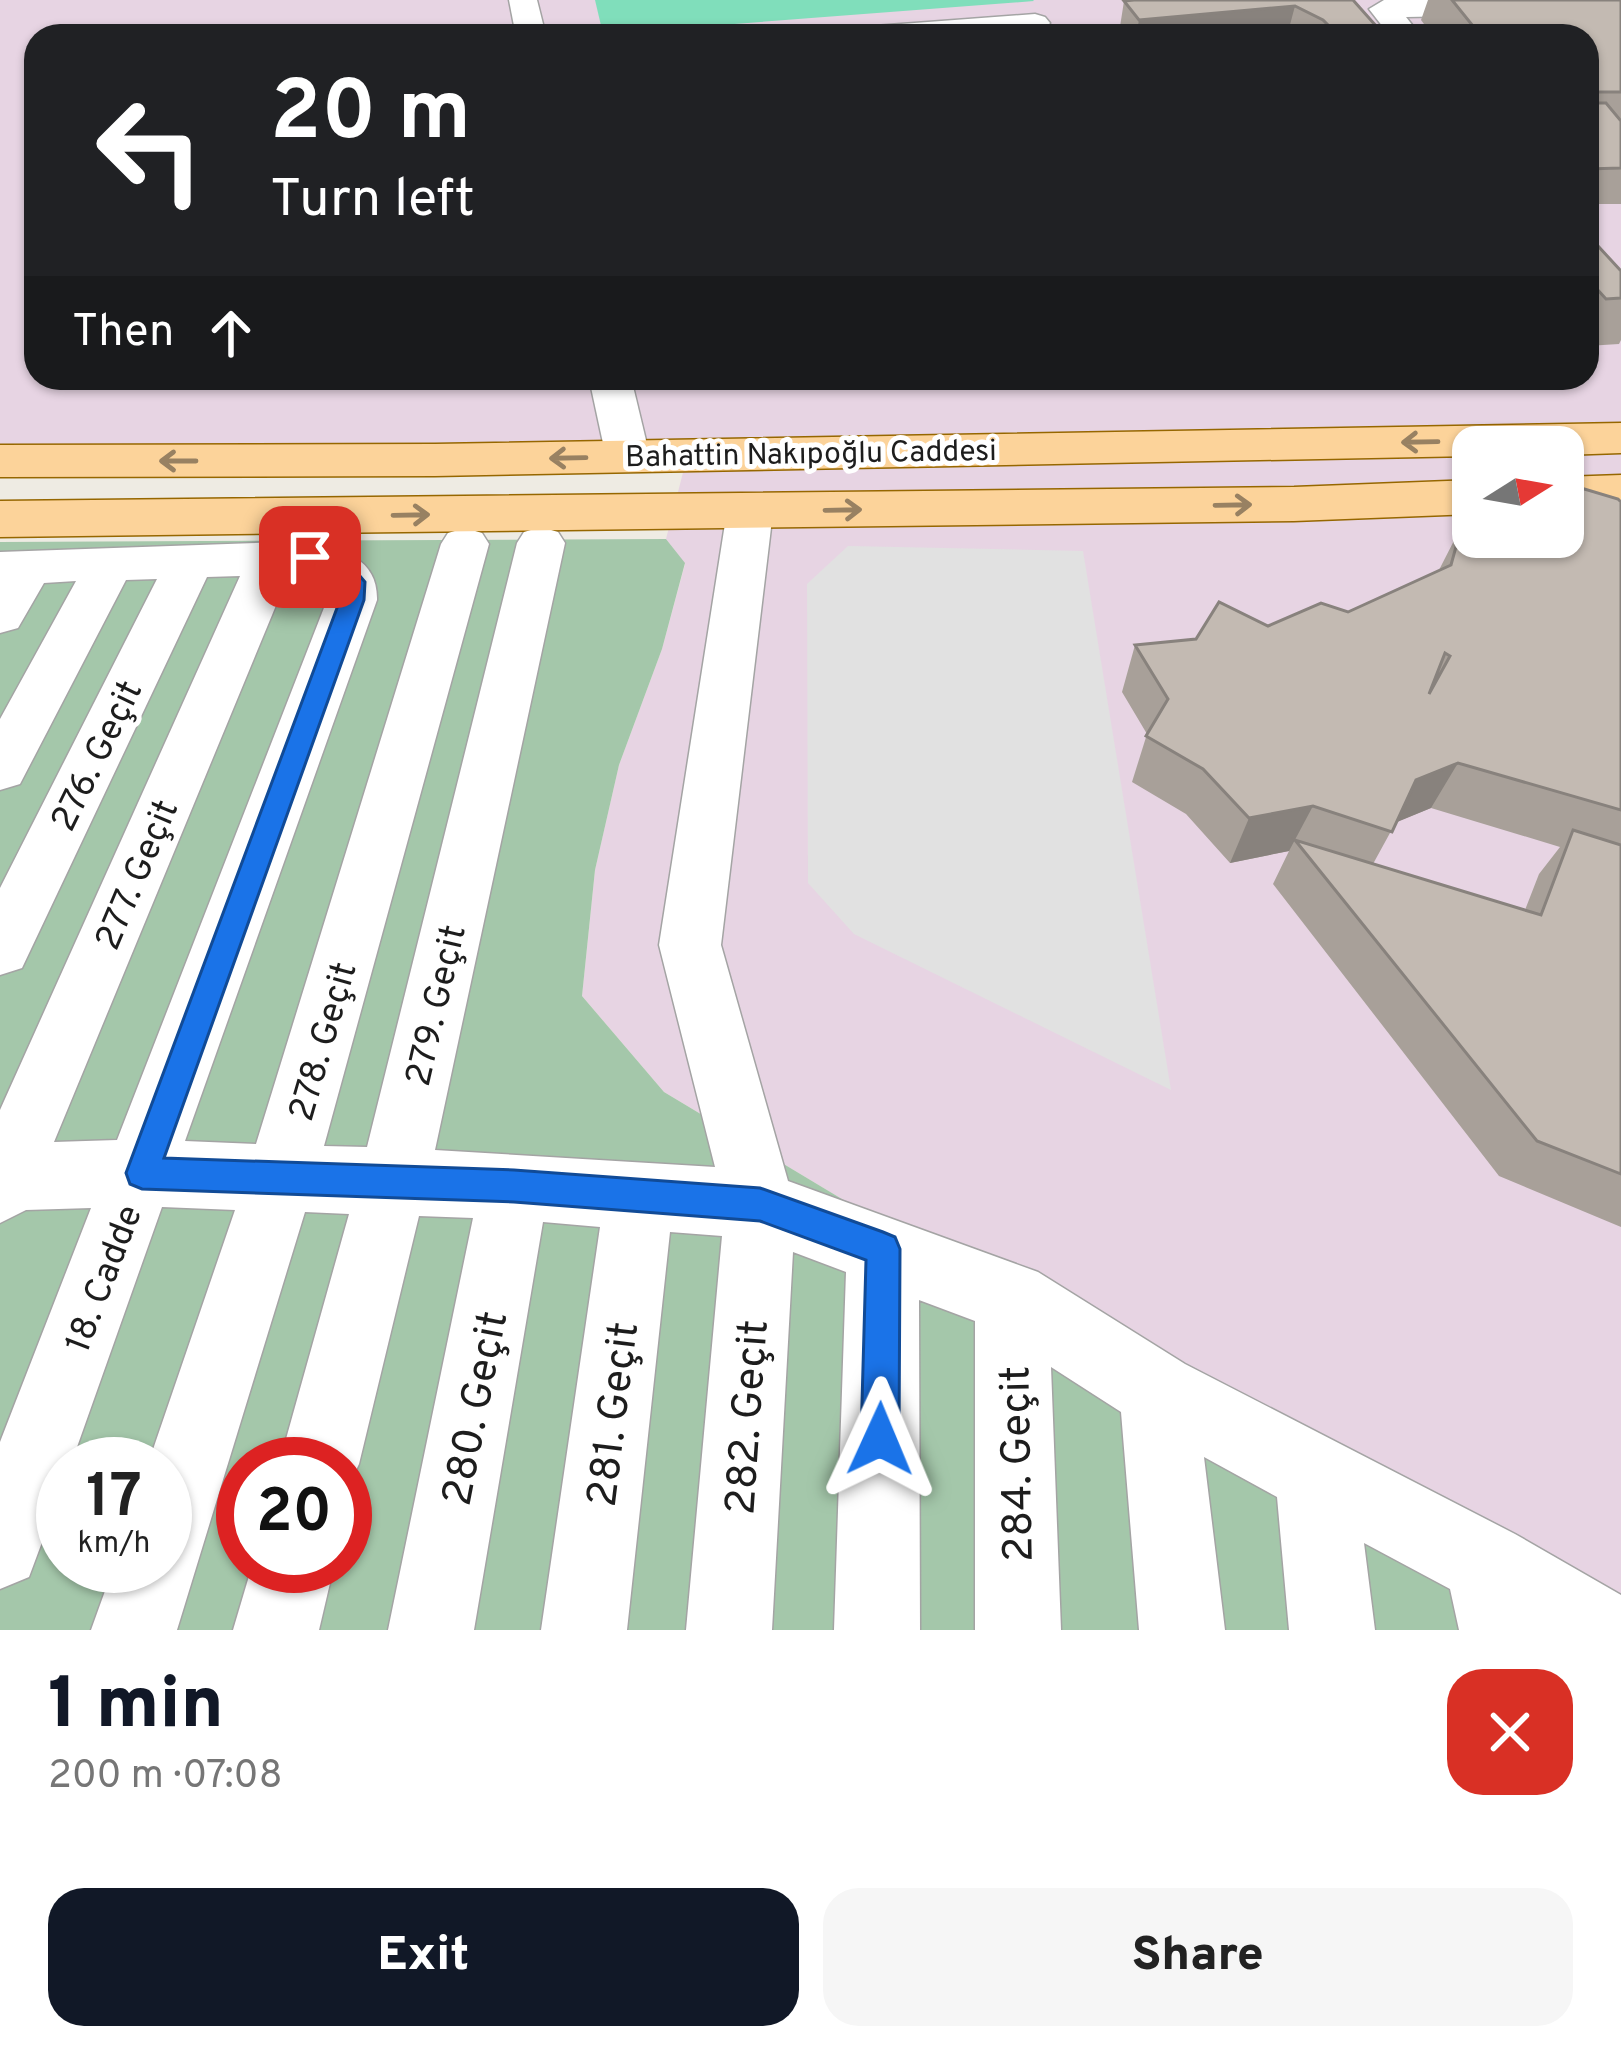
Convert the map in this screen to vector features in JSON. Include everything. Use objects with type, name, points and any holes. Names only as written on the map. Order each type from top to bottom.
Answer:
[{"type":"main road","name":"Bahattin Nakıpoğlu Caddesi","points":[[0,461],[628,457],[1621,438]]},
{"type":"main road","points":[[1584,493],[1621,492]]},
{"type":"main road","name":"Bahattin Nakıpoğlu Caddesi","points":[[0,519],[1452,497]]},
{"type":"street","points":[[1396,24],[1384,10],[1621,4]]},
{"type":"street","points":[[1022,24],[1035,23]]},
{"type":"street","points":[[613,390],[628,457]]},
{"type":"street","name":"282. Geçit","points":[[729,1630],[760,1205],[690,945],[750,511]]},
{"type":"street","name":"279. Geçit","points":[[327,1437],[392,1185],[541,543]]},
{"type":"street","name":"278. Geçit","points":[[192,1452],[280,1180],[465,544]]},
{"type":"street","points":[[0,616],[15,568],[290,558]]},
{"type":"street","name":"277. Geçit","points":[[2,1181],[136,873],[290,558]]},
{"type":"street","name":"18. Cadde","points":[[0,1548],[352,600],[353,582],[341,568],[290,558]]},
{"type":"street","name":"276. Geçit","points":[[0,949],[18,876],[190,562]]},
{"type":"street","points":[[0,769],[110,565]]},
{"type":"street","points":[[18,876],[136,873]]},
{"type":"street","points":[[2,1181],[142,1173],[514,1186],[760,1205],[1012,1298],[1158,1391],[1315,1471],[1494,1596],[1599,1630]]},
{"type":"street","name":"280. Geçit","points":[[431,1630],[514,1186]]},
{"type":"street","name":"281. Geçit","points":[[584,1630],[639,1197]]},
{"type":"street","points":[[877,1630],[883,1249]]},
{"type":"street","name":"284. Geçit","points":[[1012,1298],[1018,1630]]},
{"type":"street","points":[[1158,1391],[1182,1630]]},
{"type":"street","points":[[1315,1471],[1332,1630]]},
{"type":"street","points":[[134,1630],[146,1593]]},
{"type":"street","points":[[276,1630],[286,1593]]},
{"type":"shaded area","points":[[0,0],[1621,0],[1621,1630],[1559,1630],[664,1092],[582,996],[595,870],[619,765],[662,649],[685,564],[666,539],[689,449],[0,448]]},
{"type":"shaded area","points":[[848,546],[1083,551],[1171,1090],[854,934],[808,883],[807,584]]},
{"type":"green space","points":[[595,0],[1034,1],[734,24],[601,24]]},
{"type":"green space","points":[[666,539],[685,563],[662,649],[619,765],[595,870],[582,996],[664,1092],[1559,1630],[0,1630],[0,542]]},
{"type":"building","points":[[1353,0],[1374,24],[1327,24],[1295,6],[1139,20],[1124,1]]},
{"type":"building","points":[[1452,0],[1621,0],[1621,92],[1599,92],[1599,24],[1471,24]]},
{"type":"building","points":[[1599,103],[1606,103],[1621,121],[1621,168],[1599,169]]},
{"type":"building","points":[[1599,247],[1621,271],[1621,298],[1606,299],[1599,291]]},
{"type":"building","points":[[1584,489],[1621,502],[1621,810],[1458,763],[1416,780],[1392,832],[1313,806],[1249,818],[1203,769],[1146,736],[1168,699],[1135,645],[1196,639],[1219,602],[1268,626],[1321,603],[1348,612],[1451,565],[1453,558],[1584,558]],"holes":[[[1445,653],[1450,656],[1429,694]]]},
{"type":"building","points":[[1573,830],[1621,845],[1621,1174],[1537,1141],[1295,840],[1541,915]]},
{"type":"route","points":[[310,557],[341,568],[353,582],[352,600],[142,1173],[514,1186],[760,1205],[883,1249],[880,1439]]}]
